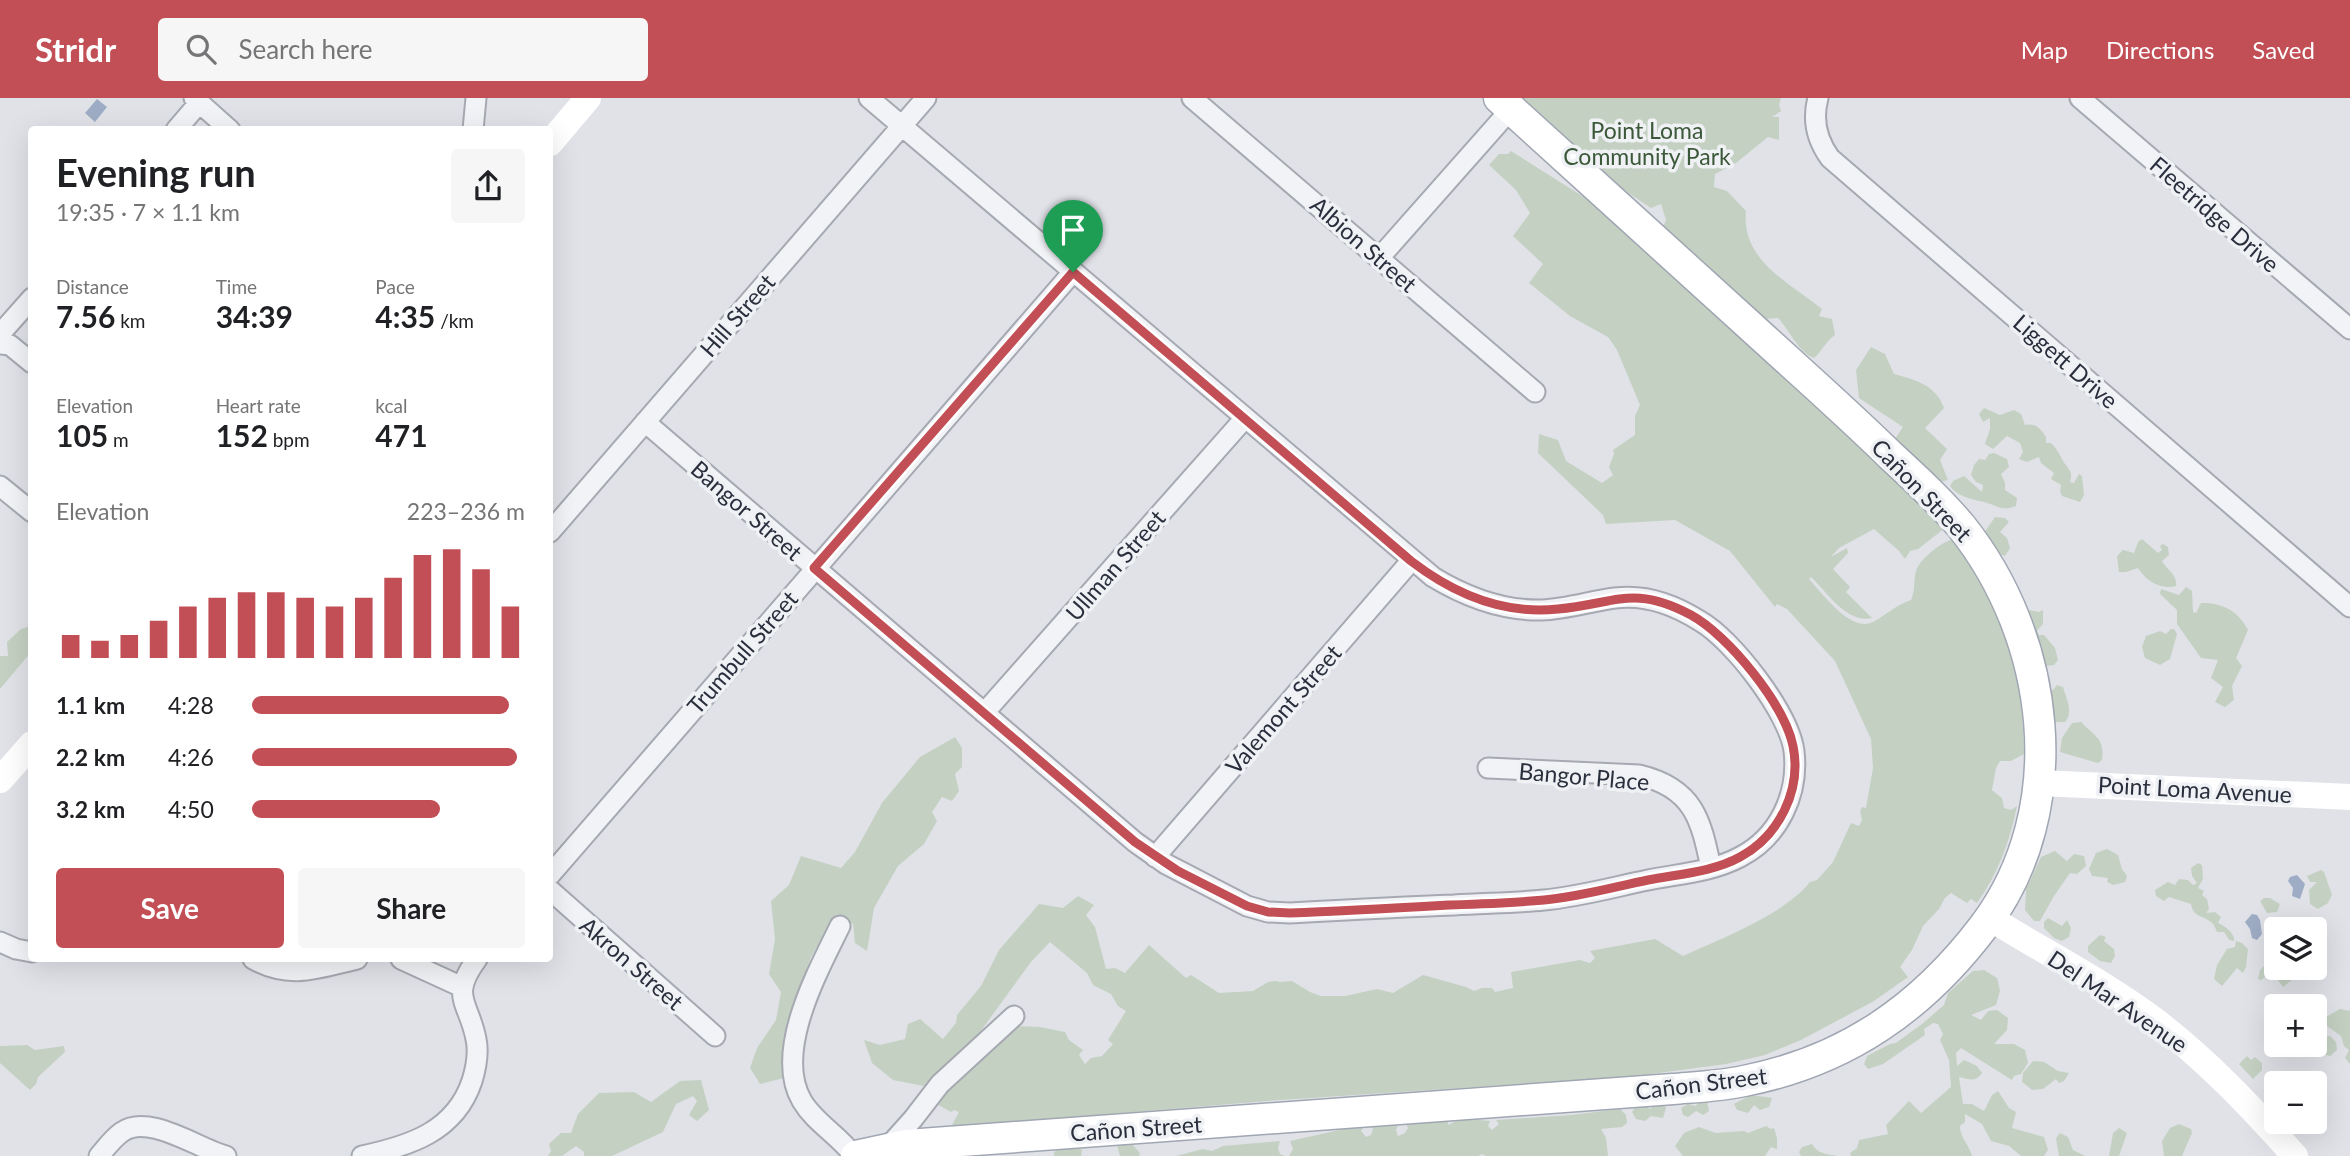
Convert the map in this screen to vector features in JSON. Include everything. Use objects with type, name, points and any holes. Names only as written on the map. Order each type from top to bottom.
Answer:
[{"type":"main road","name":"Cañon Street","points":[[855,1156],[887,1148],[1673,1089],[1743,1081],[1812,1063],[1879,1028],[1939,979],[1990,918],[2022,855],[2032,822],[2040,783],[2041,749],[2038,705],[2025,653],[2012,614],[1996,579],[1960,526],[1923,486],[1505,104]]},
{"type":"street","points":[[473,126],[476,98]]},
{"type":"street","points":[[553,139],[588,98]]},
{"type":"street","points":[[869,98],[1411,561]]},
{"type":"street","name":"Hill Street","points":[[553,529],[926,98]]},
{"type":"street","name":"Albion Street","points":[[1192,98],[1535,392]]},
{"type":"street","name":"Liggett Drive","points":[[1818,98],[1815,111],[1816,130],[1830,158],[2350,607]]},
{"type":"street","name":"Fleetridge Drive","points":[[2080,98],[2350,330]]},
{"type":"street","points":[[179,126],[196,100],[225,126]]},
{"type":"street","points":[[1380,257],[1505,104]]},
{"type":"street","name":"Trumbull Street","points":[[553,871],[1073,272]]},
{"type":"street","points":[[0,334],[28,302]]},
{"type":"street","points":[[0,344],[10,345],[28,360]]},
{"type":"street","name":"Ullman Street","points":[[985,713],[1245,418]]},
{"type":"street","name":"Bangor Street","points":[[645,422],[1155,857],[1247,906],[1283,913],[1546,900],[1711,868],[1741,857],[1755,848],[1774,828],[1789,800],[1795,766],[1794,749],[1785,724],[1743,660],[1714,631],[1691,615],[1640,597],[1614,598],[1561,609],[1504,607],[1465,594],[1433,577],[1411,561]]},
{"type":"street","points":[[0,486],[28,509]]},
{"type":"street","name":"Valemont Street","points":[[1155,857],[1411,561]]},
{"type":"street","points":[[0,780],[28,748]]},
{"type":"street","name":"Bangor Place","points":[[1488,768],[1639,775],[1653,779],[1676,792],[1694,810],[1703,832],[1711,868]]},
{"type":"street","name":"Point Loma Avenue","points":[[2040,783],[2350,797]]},
{"type":"street","name":"Akron Street","points":[[553,893],[715,1035]]},
{"type":"street","name":"Del Mar Avenue","points":[[1990,918],[2110,990],[2174,1035],[2233,1089],[2295,1156]]},
{"type":"street","points":[[841,926],[822,963],[797,1027],[793,1065],[795,1085],[811,1113],[855,1156]]},
{"type":"street","points":[[0,942],[28,951]]},
{"type":"street","points":[[259,962],[272,968],[294,972],[342,962]]},
{"type":"street","points":[[407,962],[461,987]]},
{"type":"street","points":[[362,1156],[400,1147],[429,1135],[447,1122],[462,1102],[473,1076],[477,1053],[475,1032],[464,1006],[461,987],[475,962]]},
{"type":"street","points":[[887,1148],[940,1084],[1014,1016]]},
{"type":"street","points":[[99,1156],[123,1130],[139,1126],[157,1127],[226,1156]]},
{"type":"green space","name":"Point Loma Community Park","points":[[1518,98],[1781,98],[1781,111],[1772,117],[1779,117],[1779,140],[1768,137],[1736,163],[1715,174],[1714,187],[1727,191],[1746,211],[1746,228],[1759,257],[1782,279],[1822,309],[1819,316],[1832,319],[1835,335],[1814,358],[1809,355],[1799,347],[1778,318],[1766,319],[1746,301],[1738,299],[1661,232],[1666,220],[1661,204],[1651,208],[1606,178]]},
{"type":"green space","points":[[1511,151],[1598,206],[1840,425],[1945,528],[1918,549],[1910,551],[1905,559],[1874,529],[1839,548],[1831,557],[1847,548],[1848,553],[1833,569],[1850,587],[1846,592],[1872,618],[1863,619],[1846,612],[1811,577],[1809,579],[1838,610],[1856,622],[1865,624],[1911,600],[1918,566],[1933,551],[1956,538],[2004,626],[2014,662],[2022,717],[2024,754],[2011,761],[2000,761],[1996,768],[1992,790],[2002,798],[2004,808],[2011,810],[2017,806],[2007,844],[1991,881],[1977,903],[1971,899],[1967,903],[1951,893],[1945,898],[1923,926],[1912,950],[1900,967],[1908,977],[1874,1001],[1801,1040],[1765,1055],[1726,1064],[1636,1076],[1268,1101],[951,1127],[959,1112],[951,1112],[935,1103],[940,1094],[1016,1026],[1065,1032],[1069,1040],[1083,1050],[1079,1055],[1085,1064],[1091,1058],[1102,1056],[1113,1044],[1108,1040],[1126,1011],[1118,1006],[1111,994],[1093,985],[1087,973],[1050,942],[1031,962],[964,1054],[929,1087],[893,1080],[872,1063],[864,1040],[880,1045],[905,1039],[908,1024],[920,1019],[943,1039],[956,1023],[957,1015],[981,986],[999,950],[1039,904],[1063,908],[1078,896],[1094,905],[1086,915],[1095,927],[1106,969],[1115,968],[1125,973],[1149,945],[1186,978],[1191,975],[1219,993],[1253,991],[1268,982],[1292,981],[1321,996],[1345,996],[1377,989],[1393,993],[1423,975],[1474,991],[1492,988],[1495,992],[1513,988],[1511,972],[1580,960],[1590,963],[1595,958],[1590,951],[1655,939],[1683,956],[1715,942],[1769,915],[1799,894],[1810,882],[1817,880],[1833,862],[1851,823],[1859,826],[1862,820],[1860,811],[1862,807],[1866,808],[1873,768],[1871,739],[1835,661],[1787,609],[1777,604],[1775,607],[1730,551],[1675,520],[1606,524],[1603,515],[1538,453],[1539,434],[1558,440],[1566,461],[1602,483],[1613,475],[1609,467],[1613,450],[1635,435],[1635,416],[1640,405],[1617,350],[1608,337],[1570,316],[1529,283],[1543,264],[1513,236],[1530,213],[1516,190],[1489,165],[1499,154],[1508,154]]},
{"type":"green space","points":[[1871,347],[1885,354],[1894,374],[1924,385],[1940,400],[1944,408],[1925,428],[1947,449],[1940,460],[1948,480],[1936,483],[1895,439],[1903,427],[1859,398],[1856,370]]},
{"type":"green space","points":[[1984,408],[2000,415],[2014,410],[2021,414],[2025,425],[2040,429],[2046,437],[2046,443],[2053,445],[2069,470],[2070,482],[2074,483],[2079,474],[2082,476],[2084,495],[2080,502],[2062,496],[2061,485],[2051,479],[2054,473],[2041,463],[2039,457],[2027,462],[2019,459],[2023,452],[2020,443],[2007,436],[1993,449],[1985,444],[1990,418],[1983,422],[1979,414]]},
{"type":"green space","points":[[1994,453],[2007,459],[2009,467],[2001,474],[2005,490],[2017,498],[2016,506],[2011,508],[1970,499],[1950,486],[1953,481],[1964,476],[1982,492],[1983,485],[1976,482],[1971,475],[1974,465],[1979,459],[1985,460],[1989,454]]},
{"type":"green space","points":[[1995,517],[2005,518],[2009,522],[2000,532],[2007,538],[2010,548],[2005,556],[1991,547],[1984,533]]},
{"type":"green space","points":[[2142,539],[2158,553],[2163,544],[2168,547],[2169,555],[2162,561],[2174,576],[2176,586],[2164,587],[2154,583],[2138,568],[2119,572],[2117,556],[2123,550],[2134,553]]},
{"type":"green space","points":[[2186,587],[2192,591],[2193,612],[2196,613],[2201,603],[2216,604],[2234,613],[2248,630],[2236,658],[2242,666],[2232,686],[2234,700],[2225,707],[2215,702],[2223,687],[2211,678],[2218,660],[2201,658],[2177,624],[2177,610],[2160,594],[2161,589],[2179,595]]},
{"type":"green space","points":[[2029,610],[2043,610],[2043,624],[2037,631],[2055,648],[2058,660],[2054,665],[2046,666],[2035,647],[2028,624]]},
{"type":"green space","points":[[28,627],[28,656],[0,689],[0,656],[8,656],[7,642],[21,629]]},
{"type":"green space","points":[[2171,629],[2177,634],[2170,659],[2160,665],[2145,658],[2142,647],[2146,636],[2160,631],[2166,634]]},
{"type":"green space","points":[[2057,685],[2063,687],[2068,705],[2069,714],[2065,722],[2054,722],[2051,692]]},
{"type":"green space","points":[[2081,722],[2100,742],[2103,753],[2102,760],[2098,763],[2060,752],[2062,738],[2072,723]]},
{"type":"green space","points":[[955,737],[962,748],[962,767],[955,774],[959,791],[952,801],[942,797],[932,812],[937,821],[924,844],[898,866],[874,908],[867,951],[855,943],[853,924],[836,914],[811,957],[783,1040],[788,1077],[760,1084],[750,1068],[757,1048],[776,1020],[781,992],[769,974],[775,939],[771,901],[789,885],[801,856],[841,868],[855,852],[882,803],[920,757]]},
{"type":"green space","points":[[2107,849],[2118,855],[2127,876],[2125,882],[2113,885],[2107,882],[2108,878],[2092,876],[2089,869],[2096,853]]},
{"type":"green space","points":[[2055,851],[2067,861],[2074,854],[2084,856],[2086,866],[2077,874],[2070,873],[2040,921],[2034,921],[2025,910],[2026,889],[2041,857]]},
{"type":"green space","points":[[2198,863],[2202,865],[2203,879],[2198,888],[2204,891],[2202,895],[2207,899],[2209,909],[2206,913],[2215,912],[2221,917],[2218,923],[2231,933],[2234,941],[2229,940],[2224,932],[2217,932],[2212,923],[2194,911],[2191,904],[2169,897],[2164,901],[2156,896],[2155,890],[2168,882],[2175,885],[2179,879],[2188,880],[2193,885],[2197,883],[2191,868]]},
{"type":"green space","points":[[2321,870],[2332,895],[2328,903],[2318,909],[2310,904],[2309,890],[2317,882],[2310,882],[2307,876]]},
{"type":"green space","points":[[2270,898],[2280,904],[2277,912],[2267,913],[2260,901]]},
{"type":"green space","points":[[2048,918],[2062,926],[2067,920],[2071,928],[2069,937],[2062,941],[2054,938],[2044,928],[2044,922]]},
{"type":"green space","points":[[2100,935],[2106,937],[2104,941],[2114,949],[2115,956],[2111,963],[2100,961],[2088,952],[2088,946]]},
{"type":"green space","points":[[2236,941],[2248,949],[2246,967],[2243,973],[2237,968],[2222,986],[2214,979],[2217,965],[2227,949],[2235,947]]},
{"type":"green space","points":[[2264,966],[2264,978],[2261,980],[2258,979]]},
{"type":"green space","points":[[1984,970],[1997,978],[2000,991],[1996,1005],[1971,1015],[1981,1020],[1988,1011],[1997,1010],[2008,1018],[2007,1030],[1994,1044],[2014,1044],[2025,1050],[2028,1063],[2021,1074],[2014,1076],[2012,1080],[1961,1048],[1956,1053],[1957,1066],[1964,1060],[1977,1066],[1982,1073],[1974,1079],[1959,1077],[1963,1104],[1972,1104],[1984,1111],[1992,1095],[1998,1091],[2009,1108],[2016,1112],[2012,1128],[2044,1137],[2048,1150],[2044,1156],[2021,1156],[2009,1146],[1991,1141],[1982,1124],[1965,1114],[1965,1122],[1960,1126],[1960,1130],[1972,1156],[1851,1156],[1850,1153],[1857,1148],[1859,1140],[1888,1134],[1886,1125],[1909,1101],[1921,1113],[1951,1087],[1949,1060],[1940,1040],[1943,1034],[1938,1024],[1933,1023],[1924,1029],[1925,1035],[1883,1064],[1868,1069],[1864,1064],[1867,1056],[1896,1043],[1922,1024],[1944,1005],[1948,993],[1973,971]]},
{"type":"green space","points":[[2278,980],[2292,980],[2283,987]]},
{"type":"green space","points":[[2340,1009],[2350,1011],[2350,1064],[2345,1058],[2349,1050],[2344,1046],[2341,1036],[2327,1026],[2327,1016]]},
{"type":"green space","points":[[2327,1036],[2336,1042],[2337,1050],[2330,1056],[2327,1055]]},
{"type":"green space","points":[[27,1045],[35,1050],[64,1046],[65,1052],[38,1077],[30,1090],[0,1063],[0,1046]]},
{"type":"green space","points":[[2247,1056],[2251,1060],[2255,1057],[2262,1063],[2262,1070],[2253,1079],[2239,1064]]},
{"type":"green space","points":[[2033,1061],[2044,1062],[2058,1071],[2069,1073],[2064,1081],[2059,1083],[2056,1079],[2043,1089],[2032,1090],[2022,1082],[2023,1073]]},
{"type":"green space","points":[[701,1080],[709,1110],[697,1121],[689,1115],[697,1101],[693,1096],[676,1104],[663,1132],[612,1156],[584,1156],[584,1152],[576,1146],[562,1156],[548,1156],[551,1151],[549,1144],[561,1133],[571,1133],[578,1114],[599,1093],[634,1092],[651,1102],[680,1081]]},
{"type":"green space","points":[[1751,1095],[1772,1098],[1769,1107],[1760,1110],[1754,1105],[1748,1113],[1737,1110],[1734,1104]]},
{"type":"green space","points":[[1699,1100],[1707,1101],[1709,1111],[1703,1115],[1696,1111],[1688,1117],[1683,1115],[1681,1108],[1688,1104],[1696,1106]]},
{"type":"green space","points":[[1664,1103],[1666,1108],[1663,1118],[1651,1116],[1645,1121],[1636,1119],[1632,1112],[1635,1107],[1650,1109],[1655,1104]]},
{"type":"green space","points":[[1620,1109],[1626,1115],[1627,1123],[1622,1127],[1601,1129],[1606,1138],[1608,1156],[1289,1156],[1293,1149],[1290,1141],[1344,1129],[1363,1128],[1361,1131],[1366,1137],[1371,1135],[1372,1127],[1398,1125],[1398,1136],[1405,1133],[1408,1128],[1406,1124],[1447,1121],[1449,1125],[1458,1120],[1469,1119],[1490,1121],[1488,1126],[1492,1130],[1499,1124],[1496,1120]]},
{"type":"green space","points":[[2179,1124],[2191,1129],[2192,1133],[2182,1156],[2164,1156],[2162,1141],[2170,1128]]},
{"type":"green space","points":[[1766,1126],[1774,1128],[1777,1149],[1771,1147],[1765,1156],[1683,1156],[1675,1146],[1684,1133],[1699,1127],[1716,1133],[1748,1133]]},
{"type":"green space","points":[[2119,1128],[2127,1133],[2119,1156],[2109,1156],[2113,1133]]},
{"type":"green space","points":[[2060,1133],[2068,1137],[2073,1150],[2085,1156],[2059,1156],[2056,1138]]},
{"type":"green space","points":[[1280,1141],[1280,1154],[1285,1156],[1176,1156],[1203,1149],[1212,1151],[1223,1146]]},
{"type":"green space","points":[[1131,1143],[1140,1153],[1139,1156],[1120,1156],[1117,1145]]},
{"type":"green space","points":[[1812,1144],[1820,1152],[1837,1156],[1801,1156],[1799,1152],[1802,1147]]},
{"type":"green space","points":[[1063,1147],[1082,1150],[1081,1156],[1054,1156],[1054,1152]]},
{"type":"water","points":[[97,99],[107,107],[95,122],[85,113]]},
{"type":"water","points":[[2297,875],[2305,884],[2300,899],[2292,896],[2293,888],[2288,881],[2290,877]]},
{"type":"water","points":[[2252,914],[2257,915],[2260,920],[2262,934],[2257,940],[2252,938],[2245,922]]},
{"type":"route","points":[[1073,272],[1411,561],[1446,585],[1484,602],[1530,610],[1561,609],[1614,598],[1640,597],[1670,606],[1703,622],[1743,660],[1779,712],[1791,736],[1794,749],[1794,781],[1789,800],[1774,828],[1755,848],[1725,864],[1546,900],[1290,913],[1255,910],[1178,871],[1135,842],[814,568],[1073,272]]}]
